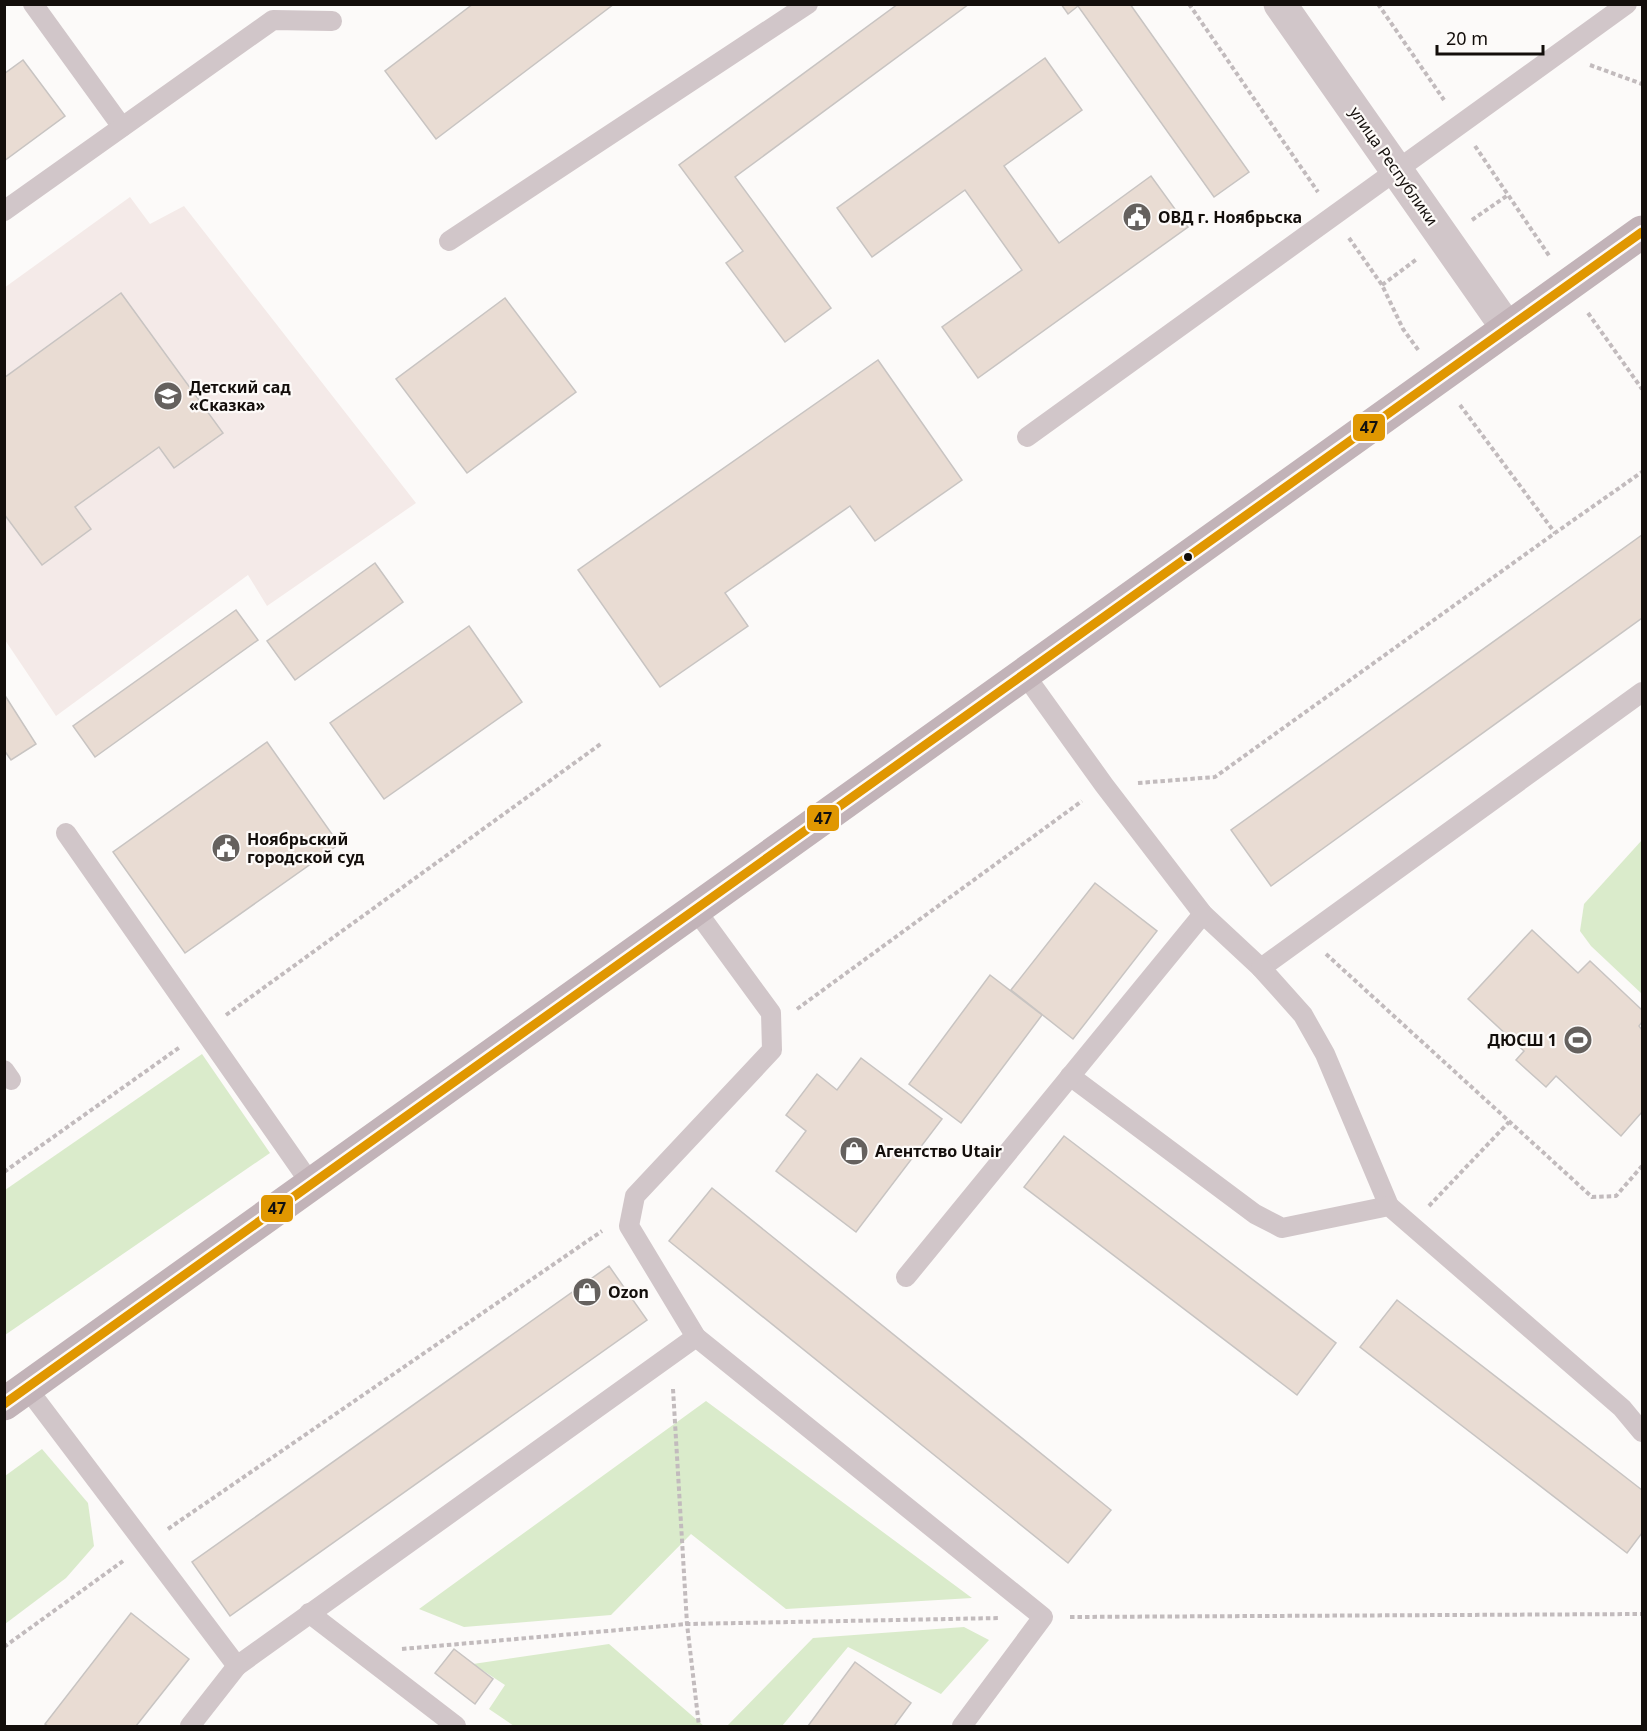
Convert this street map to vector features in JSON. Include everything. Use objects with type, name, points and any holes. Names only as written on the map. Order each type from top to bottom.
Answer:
[{"type":"main road","points":[[16,1396],[1642,232]]},
{"type":"street","name":"улица Республики","points":[[1289,8],[1397,170],[1507,328]]},
{"type":"lane","points":[[33,4],[122,128]]},
{"type":"lane","points":[[449,241],[808,4]]},
{"type":"lane","points":[[1027,437],[1627,4]]},
{"type":"lane","points":[[4,211],[122,128],[268,12],[332,21]]},
{"type":"lane","points":[[1024,675],[1104,785],[1203,914],[1261,968],[1303,1015],[1325,1054],[1389,1206],[1622,1408],[1642,1432]]},
{"type":"lane","points":[[1261,968],[1642,692]]},
{"type":"lane","points":[[66,833],[311,1184]]},
{"type":"lane","points":[[695,909],[771,1013],[772,1050],[635,1196],[629,1226],[696,1337],[1043,1617],[962,1726]]},
{"type":"lane","points":[[906,1276],[1203,914]]},
{"type":"lane","points":[[1070,1076],[1255,1214],[1282,1228],[1389,1206]]},
{"type":"lane","points":[[190,1726],[237,1666],[696,1337]]},
{"type":"lane","points":[[16,1396],[145,1545],[237,1666]]},
{"type":"lane","points":[[309,1613],[456,1726]]},
{"type":"path","points":[[1190,4],[1382,285]]},
{"type":"path","points":[[1378,4],[1508,195]]},
{"type":"path","points":[[1583,62],[1642,84]]},
{"type":"path","points":[[1597,326],[1642,389]]},
{"type":"path","points":[[1485,438],[1555,533]]},
{"type":"path","points":[[793,1012],[1104,785],[1215,777],[1642,472]]},
{"type":"path","points":[[4,1172],[602,743]]},
{"type":"path","points":[[1305,935],[1592,1197],[1616,1196],[1642,1166]]},
{"type":"path","points":[[1412,1224],[1509,1122]]},
{"type":"path","points":[[4,1647],[145,1545],[632,1211]]},
{"type":"path","points":[[671,1355],[687,1624],[699,1726]]},
{"type":"shaded area","name":"Детский сад «Сказка»","points":[[130,197],[150,224],[184,206],[416,503],[267,606],[248,575],[56,716],[5,640],[4,288]]},
{"type":"green space","points":[[1642,840],[1642,994],[1591,946],[1580,931],[1584,904]]},
{"type":"green space","points":[[202,1054],[270,1153],[5,1335],[5,1190]]},
{"type":"green space","points":[[706,1401],[972,1598],[786,1609],[691,1534],[611,1615],[464,1627],[419,1609]]},
{"type":"green space","points":[[42,1449],[88,1503],[94,1546],[66,1578],[5,1624],[5,1476]]},
{"type":"green space","points":[[964,1627],[989,1640],[941,1694],[848,1647],[782,1726],[727,1726],[813,1638]]},
{"type":"green space","points":[[609,1644],[704,1726],[514,1726],[489,1709],[505,1685],[473,1664]]},
{"type":"building","points":[[473,4],[614,4],[436,139],[385,71]]},
{"type":"building","points":[[898,4],[969,4],[735,177],[831,308],[785,342],[726,263],[743,251],[679,165]]},
{"type":"building","points":[[1061,4],[1130,4],[1249,172],[1214,197],[1078,6],[1068,14]]},
{"type":"building","name":"ОВД г. Ноябрьска","points":[[1045,58],[1082,110],[1004,166],[1059,243],[1151,176],[1188,227],[978,378],[942,327],[1022,270],[965,190],[872,257],[837,208]]},
{"type":"building","points":[[23,60],[65,116],[4,161],[4,74]]},
{"type":"building","points":[[121,293],[223,433],[174,468],[159,447],[75,507],[91,529],[42,565],[4,514],[4,378]]},
{"type":"building","points":[[505,298],[576,392],[467,473],[396,379]]},
{"type":"building","points":[[878,360],[962,480],[875,541],[850,506],[725,593],[748,626],[660,687],[578,570]]},
{"type":"building","points":[[1642,535],[1642,618],[1271,886],[1231,830]]},
{"type":"building","points":[[375,563],[403,602],[295,680],[267,641]]},
{"type":"building","points":[[236,610],[258,640],[95,757],[73,726]]},
{"type":"building","points":[[469,626],[522,702],[384,799],[330,723]]},
{"type":"building","points":[[4,694],[36,744],[11,760],[4,750]]},
{"type":"building","name":"Ноябрьский городской суд","points":[[267,742],[339,844],[185,953],[113,852]]},
{"type":"building","points":[[1095,883],[1157,931],[1073,1039],[1011,990]]},
{"type":"building","name":"ДЮСШ 1","points":[[1532,930],[1578,973],[1590,961],[1642,1010],[1642,1022],[1639,1026],[1642,1030],[1642,1112],[1621,1136],[1556,1076],[1546,1087],[1516,1060],[1524,1051],[1468,999]]},
{"type":"building","points":[[990,975],[1042,1015],[961,1123],[909,1084]]},
{"type":"building","name":"Агентство Utair","points":[[861,1058],[942,1119],[856,1232],[776,1171],[806,1131],[786,1115],[817,1074],[837,1090]]},
{"type":"building","points":[[1064,1136],[1336,1343],[1297,1395],[1024,1187]]},
{"type":"building","points":[[712,1188],[1111,1510],[1068,1563],[669,1241]]},
{"type":"building","points":[[609,1266],[647,1320],[230,1616],[192,1562]]},
{"type":"building","points":[[1397,1300],[1642,1490],[1642,1533],[1627,1553],[1360,1347]]},
{"type":"building","points":[[131,1613],[189,1659],[136,1726],[48,1726],[45,1724]]},
{"type":"building","points":[[454,1649],[493,1679],[475,1704],[435,1673]]},
{"type":"building","points":[[855,1662],[911,1703],[894,1726],[808,1726]]},
{"type":"transit line","name":"47","points":[[4,1404],[1642,232]]},
{"type":"place","name":"ОВД г. Ноябрьска","points":[[1137,217]]},
{"type":"place","name":"Детский сад «Сказка»","points":[[168,396]]},
{"type":"place","name":"Ноябрьский городской суд","points":[[226,848]]},
{"type":"place","name":"ДЮСШ 1","points":[[1578,1040]]},
{"type":"place","name":"Агентство Utair","points":[[854,1151]]},
{"type":"place","name":"Ozon","points":[[587,1292]]}]
